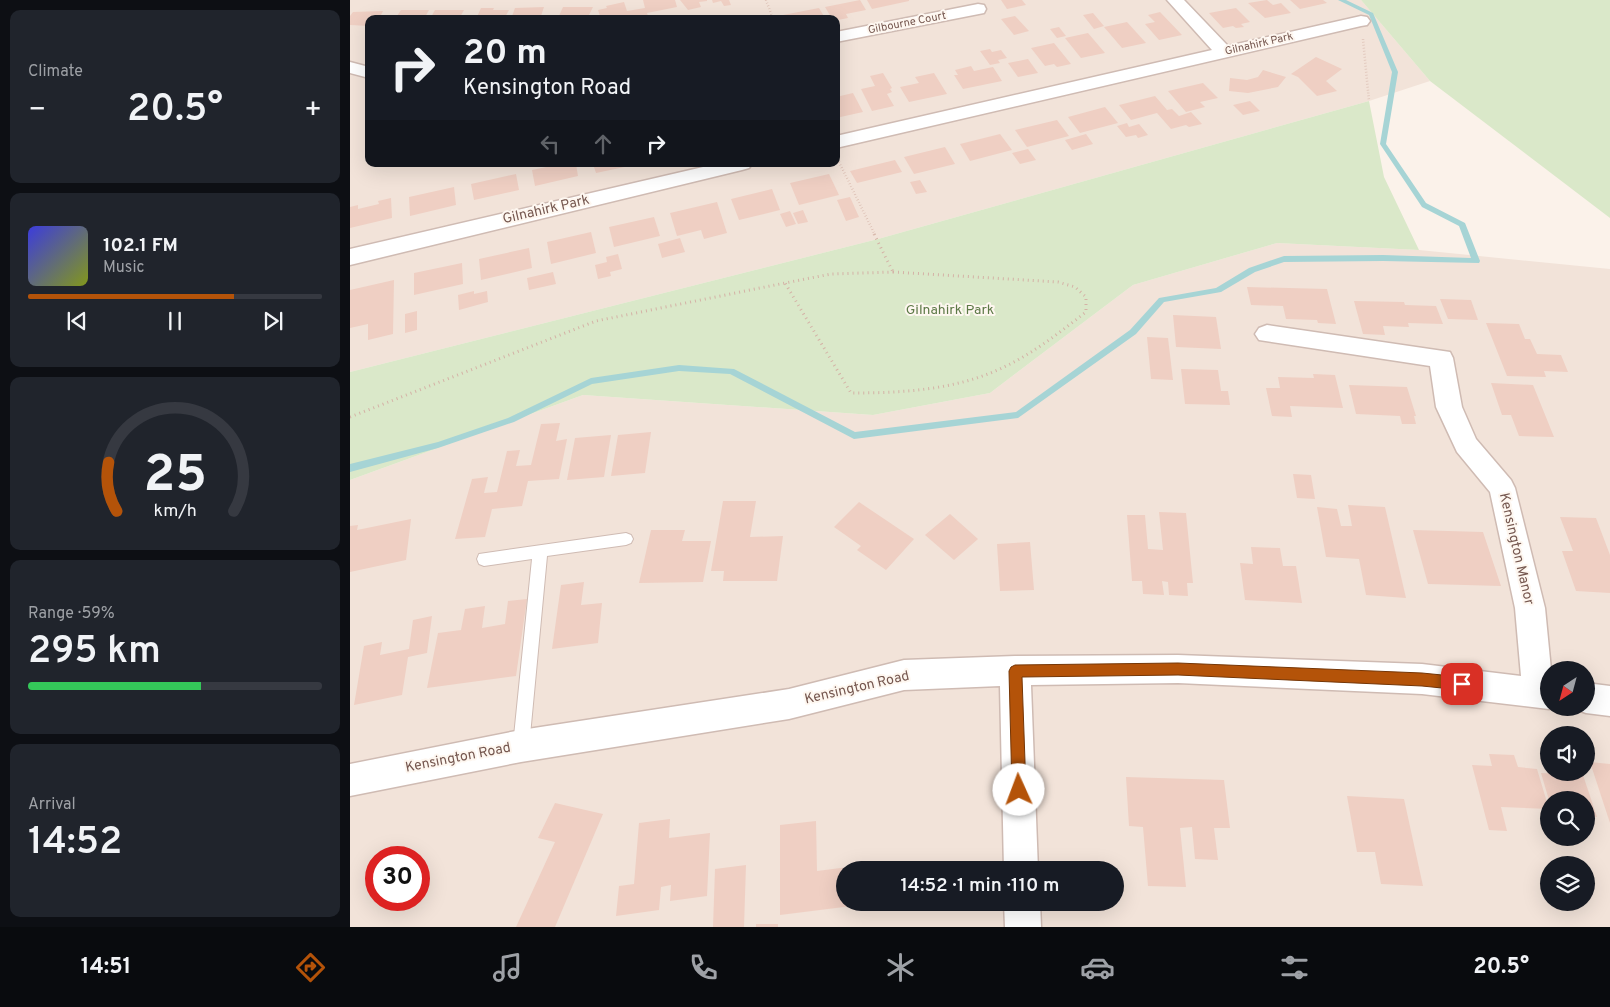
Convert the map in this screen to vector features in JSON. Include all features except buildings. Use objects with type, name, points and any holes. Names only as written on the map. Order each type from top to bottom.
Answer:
[{"type":"street","points":[[1175,0],[1224,52]]},
{"type":"street","name":"Gilbourne Court","points":[[840,36],[978,10]]},
{"type":"street","name":"Gilnahirk Park","points":[[840,141],[1361,21]]},
{"type":"street","points":[[350,67],[365,72]]},
{"type":"street","name":"Gilnahirk Park","points":[[350,257],[444,233],[729,167]]},
{"type":"street","name":"Kensington Manor","points":[[1267,334],[1441,358],[1449,407],[1466,445],[1502,488],[1530,608],[1540,669]]},
{"type":"street","name":"Kensington Road","points":[[350,780],[521,746],[789,704],[904,675],[1015,671],[1178,669],[1422,679],[1540,693]]},
{"type":"street","points":[[1015,671],[1021,861]]},
{"type":"street","points":[[1595,699],[1610,701]]},
{"type":"street","points":[[1022,911],[1023,927]]},
{"type":"lane","points":[[484,559],[626,539]]},
{"type":"lane","points":[[521,746],[540,551]]},
{"type":"path","points":[[766,0],[772,15]]},
{"type":"path","points":[[1361,21],[1369,101]]},
{"type":"path","points":[[840,165],[893,272]]},
{"type":"path","points":[[350,417],[596,321],[785,283],[830,274],[893,272],[1058,282],[1074,287],[1086,297],[1086,312],[1042,345],[991,373],[945,386],[898,393],[851,393],[785,283]]},
{"type":"shaded area","points":[[350,0],[1361,0],[1430,81],[1369,101],[878,239],[350,372]]},
{"type":"shaded area","points":[[1277,243],[1419,250],[1610,269],[1610,927],[350,927],[350,480],[583,395],[873,415],[990,393],[1133,285]]},
{"type":"green space","points":[[1361,0],[1610,0],[1610,218],[1430,81]]},
{"type":"green space","name":"Gilnahirk Park","points":[[1369,101],[1384,177],[1419,250],[1277,243],[1133,285],[990,393],[873,415],[583,395],[350,480],[350,372],[878,239]]},
{"type":"waterway","points":[[350,468],[438,445],[511,420],[591,381],[679,368],[731,371],[854,436],[1018,415],[1133,332],[1162,300],[1218,290],[1252,270],[1284,259],[1383,258],[1476,261],[1462,225],[1424,205],[1383,144],[1395,72],[1371,14],[1341,0]]},
{"type":"route","points":[[1019,790],[1015,671],[1178,669],[1422,679],[1462,684]]}]
